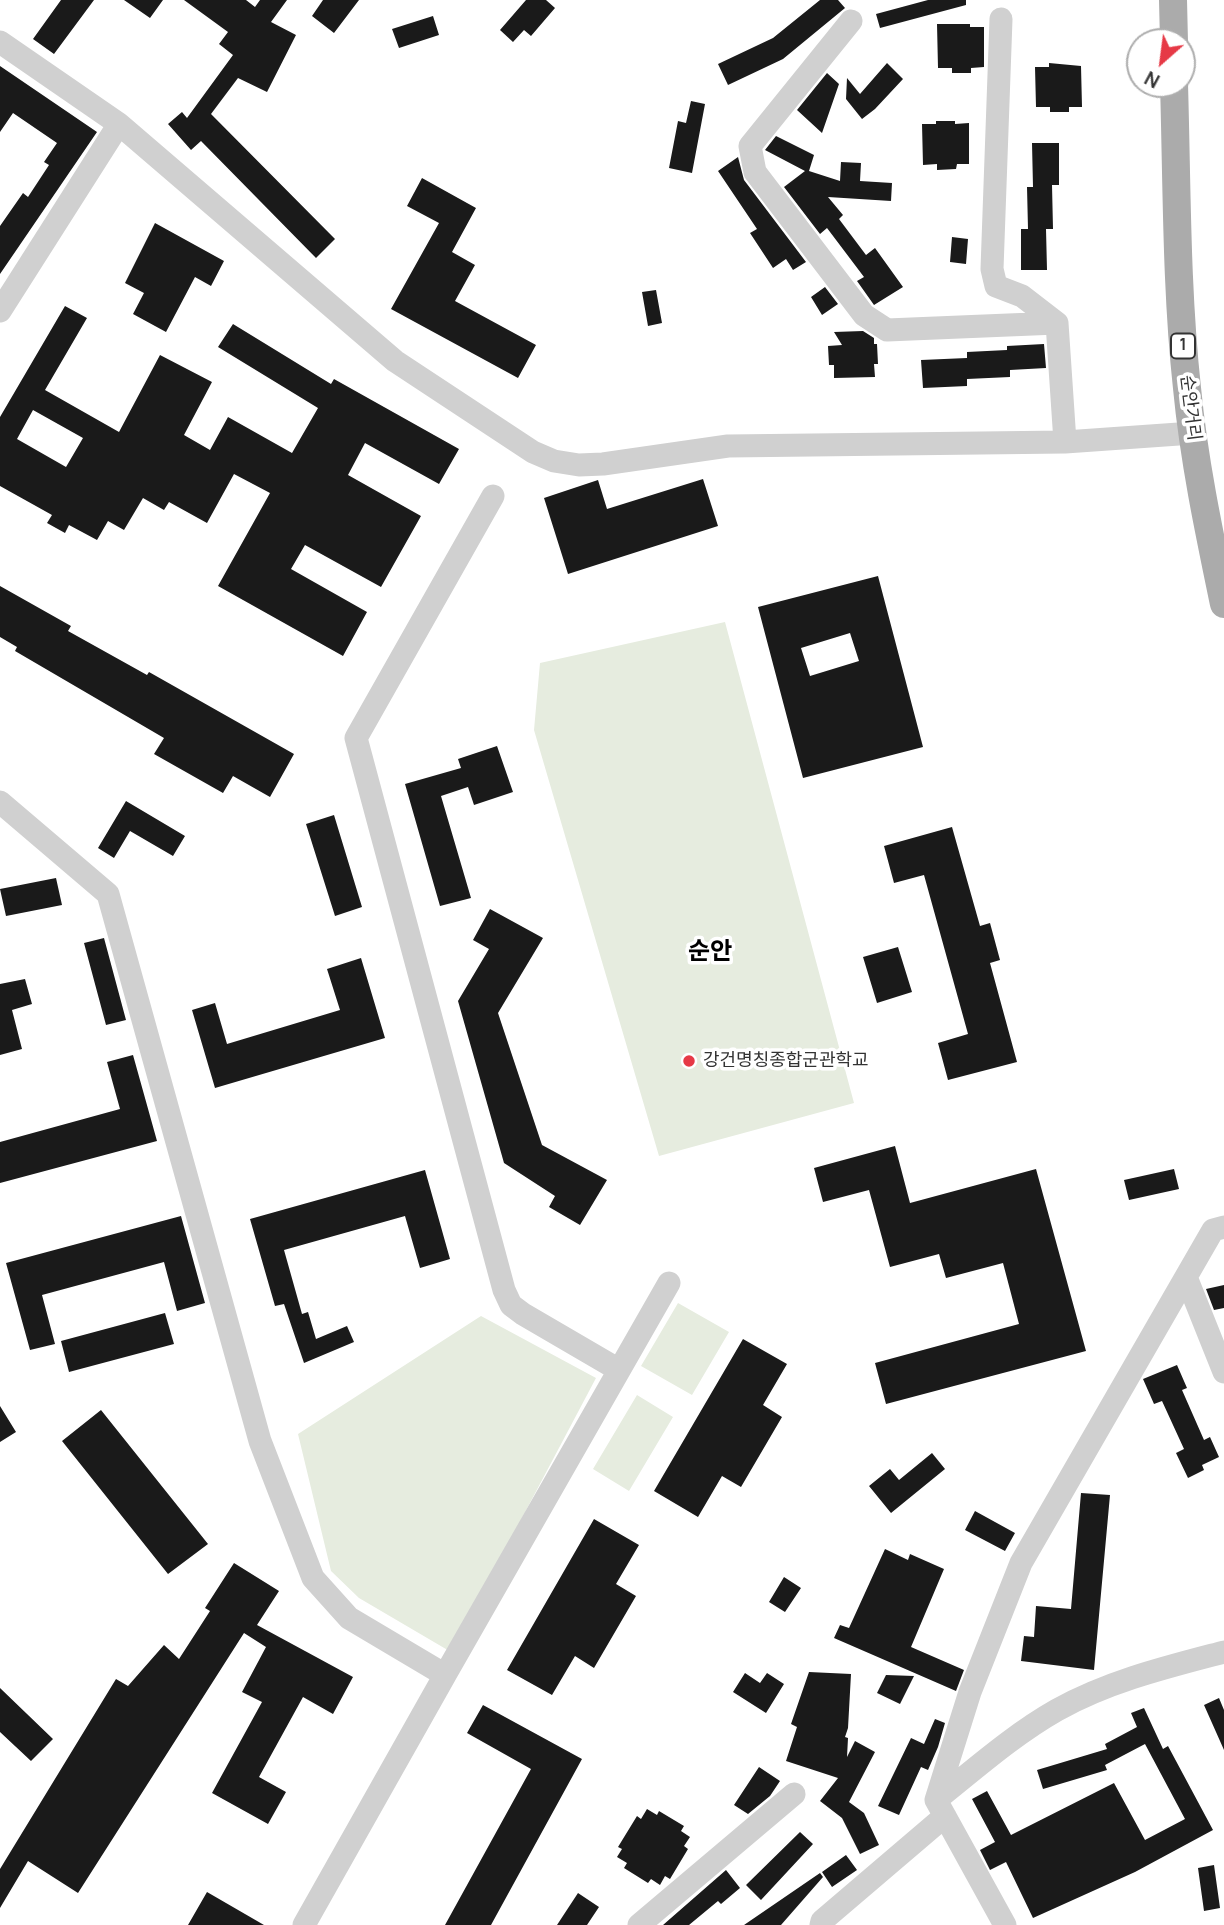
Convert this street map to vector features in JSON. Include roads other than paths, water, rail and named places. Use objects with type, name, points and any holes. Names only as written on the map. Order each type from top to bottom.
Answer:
[{"type":"main road","points":[[1173,0],[1174,28]]},
{"type":"main road","name":"순안거리","points":[[1174,98],[1182,341],[1199,482],[1224,604]]},
{"type":"street","points":[[1001,19],[992,269],[996,286],[1022,296],[1057,323],[1065,442]]},
{"type":"street","points":[[851,21],[750,146],[755,173],[864,315],[887,330],[1057,323]]},
{"type":"street","points":[[0,42],[120,124],[395,360],[533,452],[554,461],[579,465],[603,464],[728,446],[1065,442],[1193,433]]},
{"type":"street","points":[[0,311],[120,124]]},
{"type":"street","points":[[493,496],[356,738],[504,1290],[511,1305],[523,1314],[619,1370]]},
{"type":"street","points":[[0,802],[108,894],[260,1441],[313,1578],[349,1618],[445,1675]]},
{"type":"street","points":[[1005,1925],[941,1808],[970,1692],[1021,1563],[1213,1230],[1224,1227]]},
{"type":"street","points":[[1186,1277],[1224,1372]]},
{"type":"street","points":[[304,1925],[669,1283]]},
{"type":"street","points":[[821,1925],[822,1921],[1007,1743],[1058,1710],[1128,1678],[1224,1652]]},
{"type":"street","points":[[639,1925],[794,1794]]},
{"type":"place","name":"강건명칭종합군관학교","points":[[689,1061]]},
{"type":"district","name":"순안","points":[[710,952]]}]
